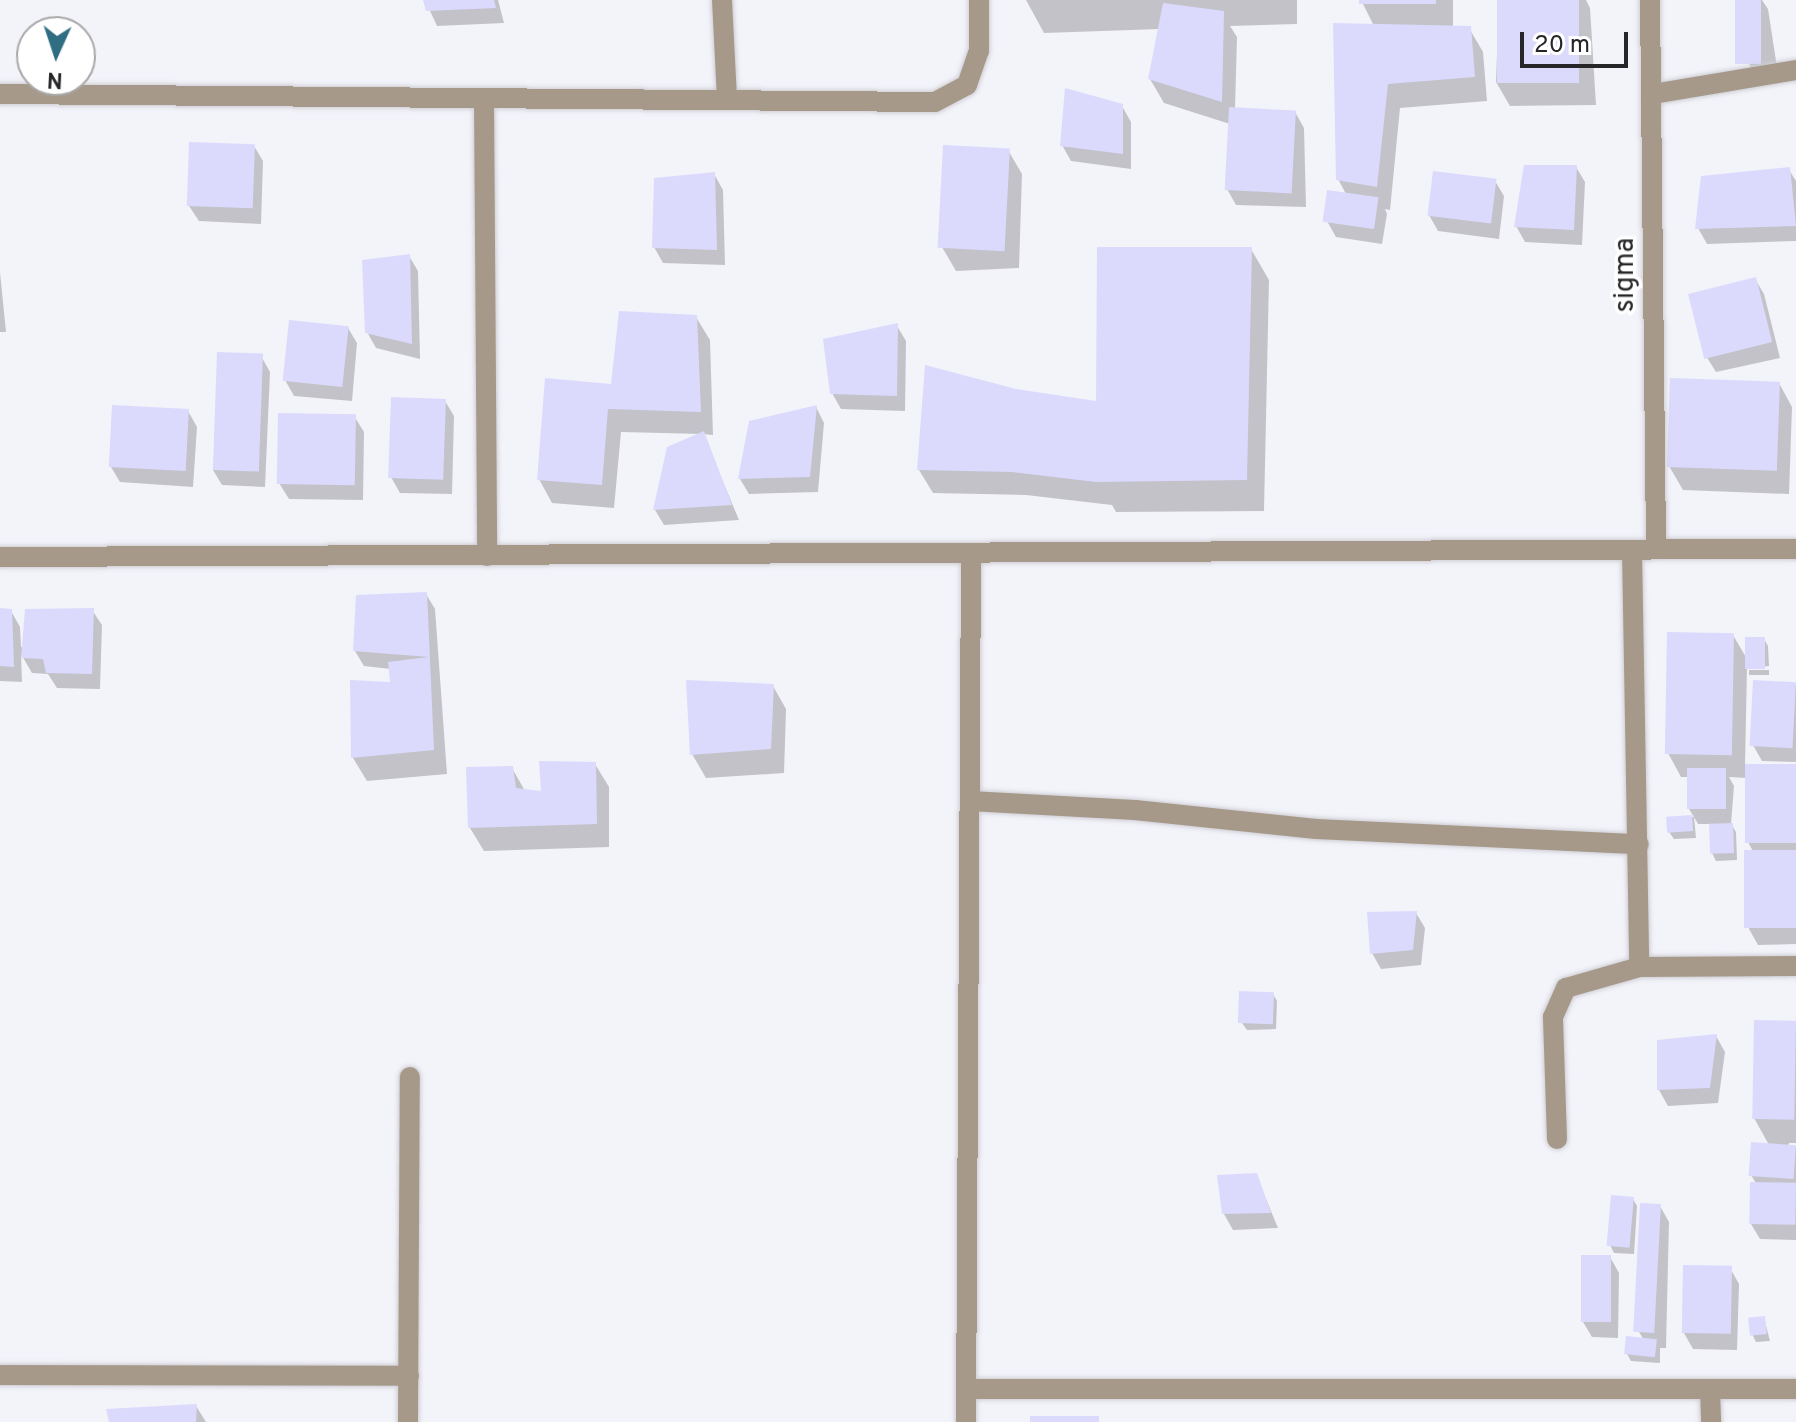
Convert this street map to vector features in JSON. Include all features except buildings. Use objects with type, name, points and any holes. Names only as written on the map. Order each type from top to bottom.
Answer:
[{"type":"street","points":[[722,0],[727,100]]},
{"type":"street","points":[[0,94],[935,102],[967,85],[979,51],[979,0]]},
{"type":"street","name":"sigma","points":[[1650,0],[1656,549]]},
{"type":"street","points":[[1653,94],[1796,70]]},
{"type":"street","points":[[484,98],[487,556]]},
{"type":"street","points":[[0,557],[1796,549]]},
{"type":"street","points":[[1632,550],[1639,967]]},
{"type":"street","points":[[966,1422],[971,553]]},
{"type":"street","points":[[970,801],[1135,810],[1316,829],[1639,844]]},
{"type":"street","points":[[1557,1139],[1553,1017],[1566,988],[1639,967],[1796,966]]},
{"type":"street","points":[[408,1422],[410,1077]]},
{"type":"street","points":[[0,1375],[409,1376]]},
{"type":"street","points":[[966,1389],[1796,1389]]},
{"type":"street","points":[[1710,1390],[1711,1422]]}]
